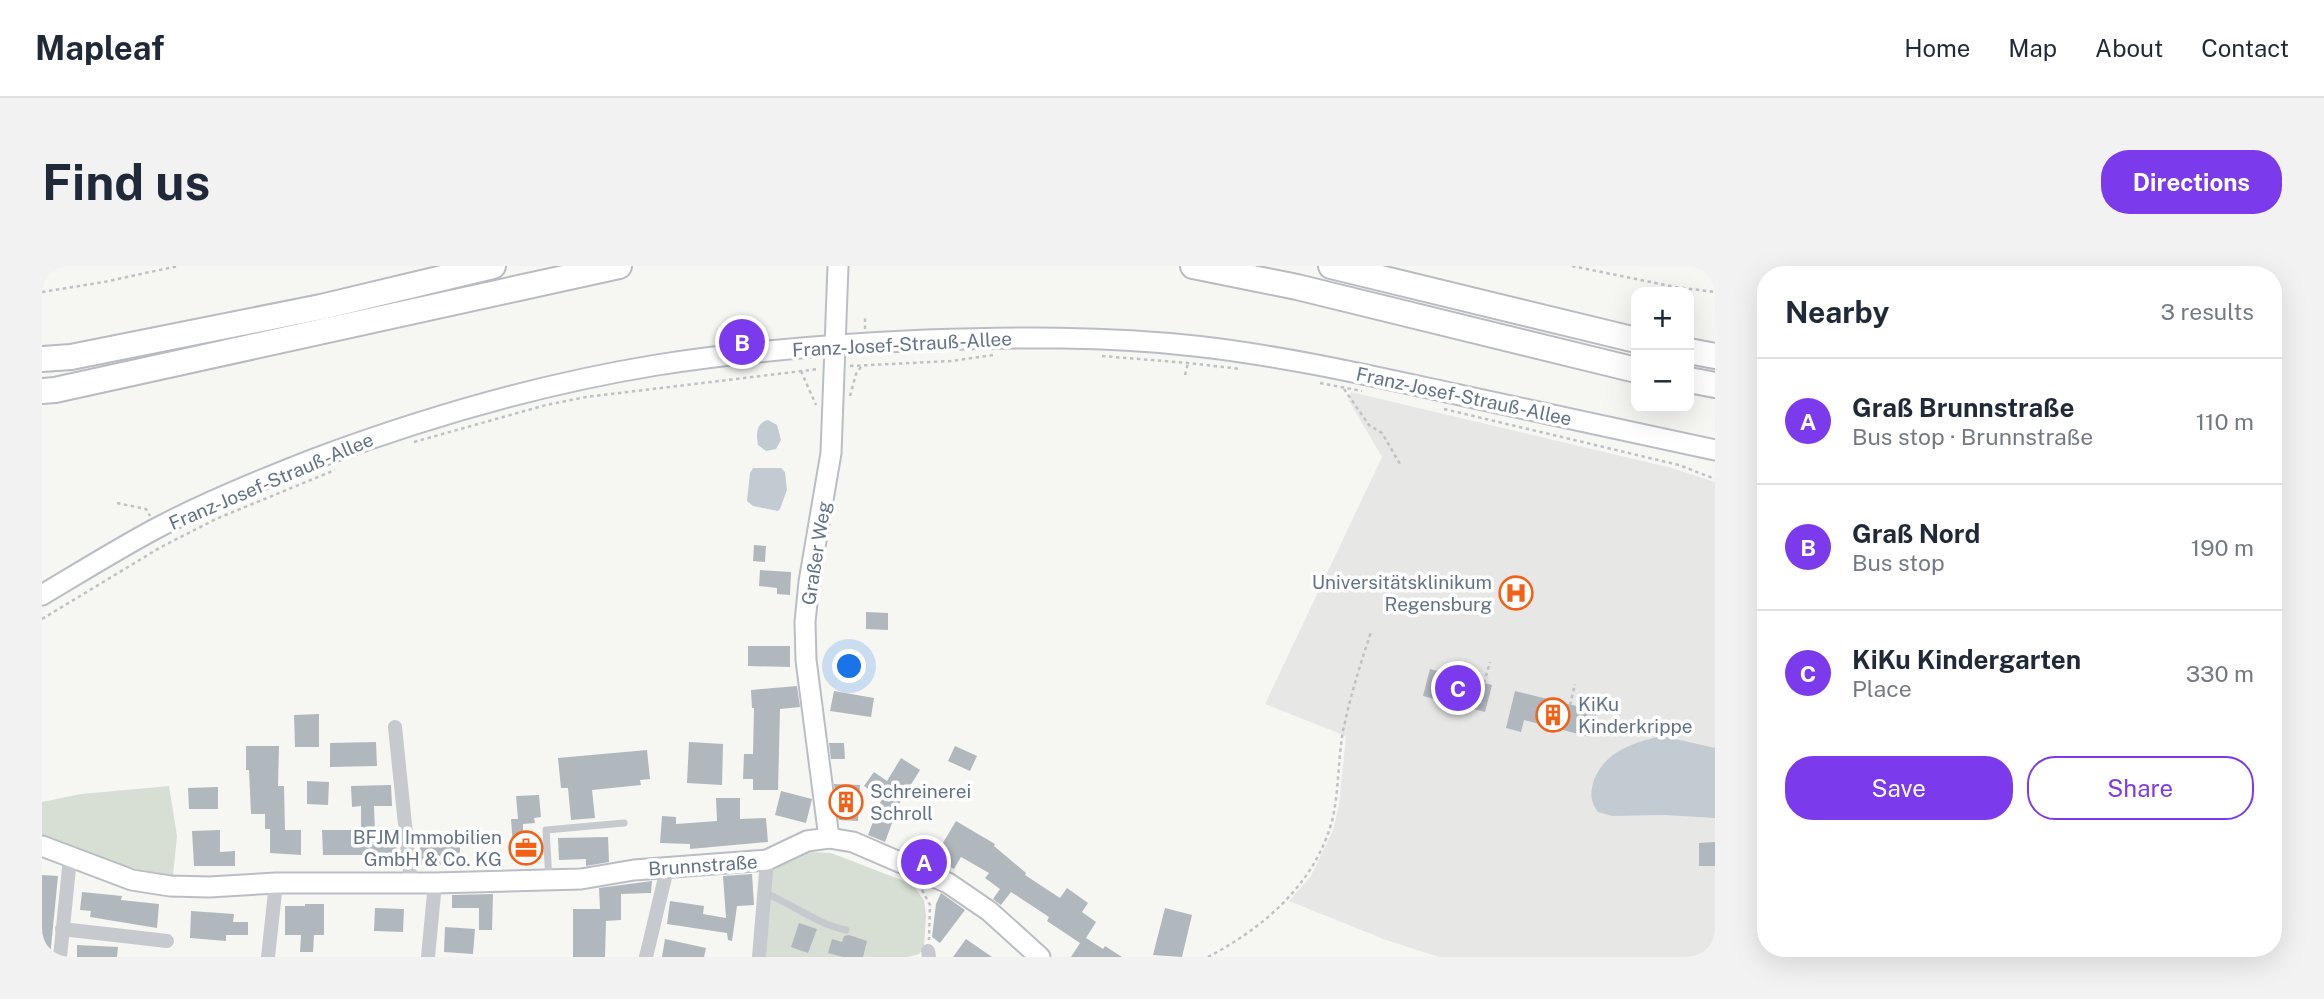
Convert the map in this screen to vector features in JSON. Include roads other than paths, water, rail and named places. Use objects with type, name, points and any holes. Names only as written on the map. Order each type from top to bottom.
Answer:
[{"type":"highway","points":[[42,359],[71,357],[321,307],[494,266]]},
{"type":"highway","points":[[42,391],[619,266]]},
{"type":"highway","points":[[1193,266],[1297,287],[1631,369]]},
{"type":"highway","points":[[1331,266],[1631,339]]},
{"type":"highway","points":[[1694,352],[1715,356]]},
{"type":"highway","points":[[1694,381],[1715,385]]},
{"type":"street","name":"Graßer Weg","points":[[829,838],[806,660],[805,622],[829,464],[838,266]]},
{"type":"street","name":"Franz-Josef-Strauß-Allee","points":[[42,595],[156,528],[304,463],[373,437],[485,403],[655,366],[835,345],[1002,337],[1142,341],[1192,346],[1297,360],[1715,450]]},
{"type":"street","points":[[395,727],[411,883]]},
{"type":"street","name":"Brunnstraße","points":[[42,846],[132,880],[170,886],[581,879],[634,870],[767,860],[807,841],[829,838],[853,842],[948,883],[989,911],[1040,957]]},
{"type":"street","points":[[60,957],[70,858]]},
{"type":"street","points":[[759,957],[767,860]]},
{"type":"street","points":[[646,957],[667,869]]},
{"type":"street","points":[[268,957],[276,883]]},
{"type":"street","points":[[428,957],[435,883]]},
{"type":"street","points":[[62,929],[167,941]]},
{"type":"lane","points":[[549,880],[546,830],[624,823]]},
{"type":"lane","points":[[764,893],[829,926],[846,930]]},
{"type":"place","name":"Graß Nord","points":[[742,342]]},
{"type":"place","name":"Universitätsklinikum Regensburg","points":[[1516,593]]},
{"type":"place","name":"KiKu Kindergarten","points":[[1458,688]]},
{"type":"place","name":"KiKu Kinderkrippe","points":[[1553,715]]},
{"type":"place","name":"Schreinerei Schroll","points":[[846,802]]},
{"type":"place","name":"BFJM Immobilien GmbH & Co. KG","points":[[526,848]]},
{"type":"place","name":"Graß Brunnstraße","points":[[924,862]]}]
